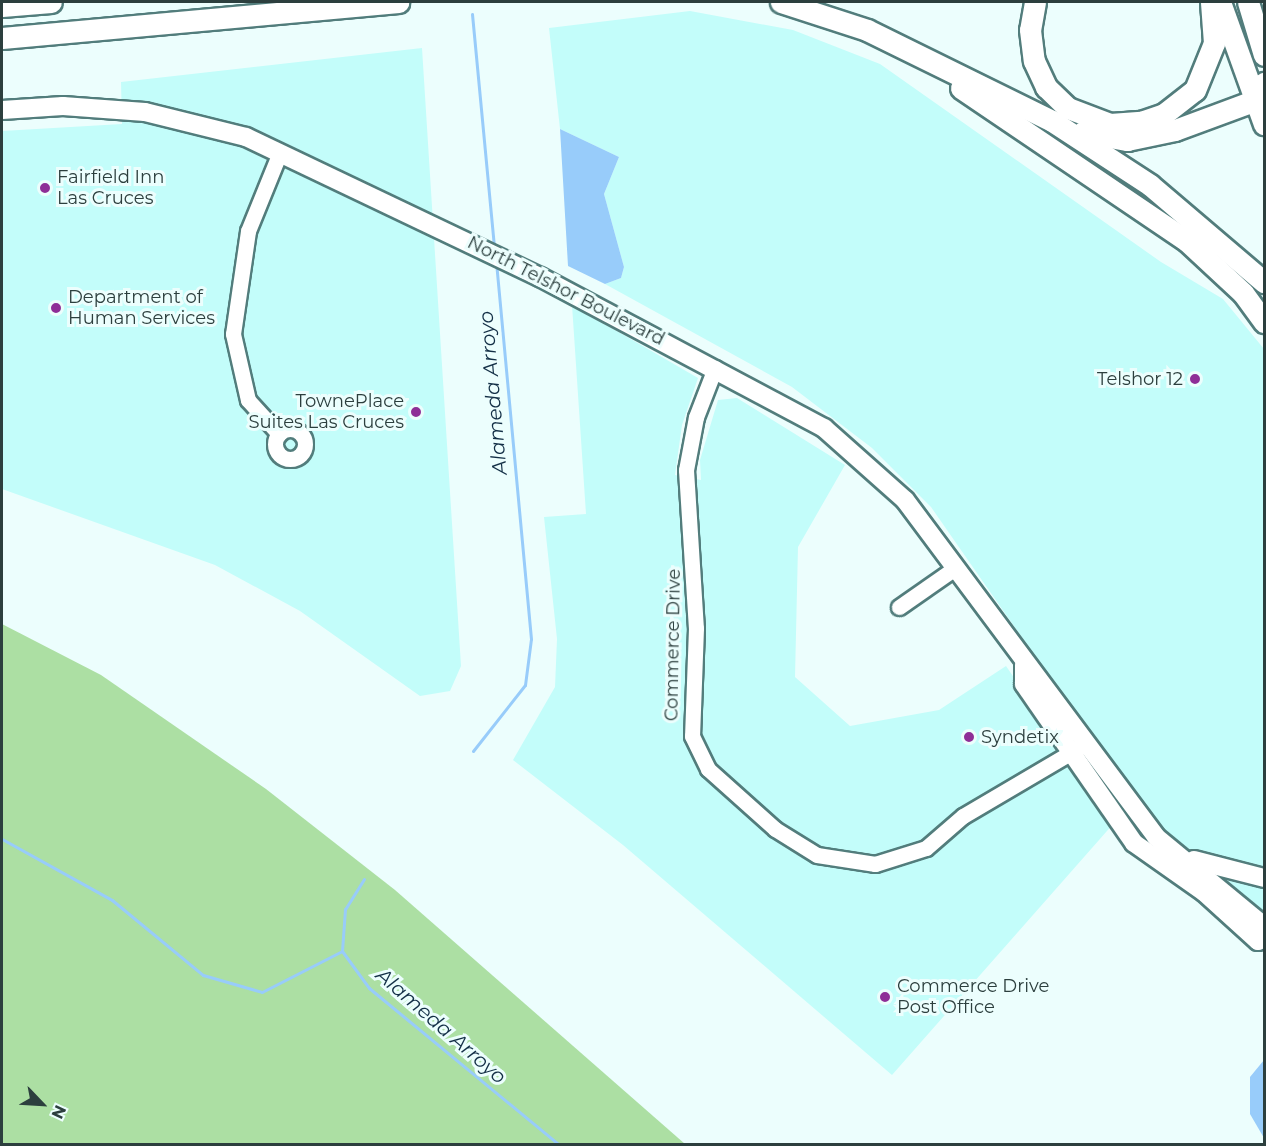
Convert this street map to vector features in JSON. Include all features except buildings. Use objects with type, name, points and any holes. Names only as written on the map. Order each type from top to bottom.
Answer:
[{"type":"highway","points":[[2,6],[51,2]]},
{"type":"highway","points":[[2,38],[398,2]]},
{"type":"highway","points":[[781,2],[898,45],[1052,121],[1150,185],[1260,276]]},
{"type":"highway","points":[[1035,2],[1031,40],[1046,87],[1068,108],[1110,124],[1141,122],[1164,114],[1195,90],[1214,43],[1211,2]]},
{"type":"highway","points":[[1221,2],[1260,92],[1264,124]]},
{"type":"highway","points":[[1248,2],[1263,49]]},
{"type":"highway","points":[[898,45],[1187,241],[1230,279],[1264,321]]},
{"type":"highway","points":[[1052,121],[1127,140],[1174,130],[1260,92]]},
{"type":"highway","points":[[1260,92],[1264,142]]},
{"type":"main road","name":"North Telshor Boulevard","points":[[2,110],[63,106],[172,116],[280,152],[516,265],[716,368],[824,428],[866,461],[905,500],[1024,665],[1038,674],[1134,843],[1261,931]]},
{"type":"main road","name":"North Telshor Boulevard","points":[[1078,748],[1156,837],[1261,931]]},
{"type":"main road","points":[[1156,837],[1224,872],[1264,878]]},
{"type":"street","points":[[279,434],[248,400],[233,334],[248,231],[280,152]]},
{"type":"street","name":"Commerce Drive","points":[[716,368],[696,417],[686,470],[696,628],[692,734],[708,769],[775,829],[817,855],[875,864],[926,848],[963,816],[1078,748]]},
{"type":"street","points":[[899,607],[955,568]]},
{"type":"shaded area","points":[[690,11],[793,30],[880,64],[1161,262],[1223,299],[1264,349],[1264,921],[1158,833],[931,507],[872,448],[792,387],[605,284],[621,278],[624,267],[604,194],[619,157],[560,129],[549,28]]},
{"type":"shaded area","points":[[422,48],[461,666],[450,691],[420,696],[300,611],[215,565],[2,489],[2,131],[122,124],[121,82]]},
{"type":"shaded area","points":[[560,129],[619,157],[604,194],[624,267],[621,278],[605,284],[568,266]]},
{"type":"shaded area","points":[[572,305],[698,378],[682,425],[675,475],[701,480],[700,460],[718,400],[737,398],[845,465],[798,547],[795,677],[850,726],[939,710],[1006,666],[1114,823],[892,1075],[623,845],[513,760],[555,687],[557,639],[544,517],[586,514]]},
{"type":"shaded area","points":[[1264,1060],[1264,1138],[1250,1114],[1250,1077]]},
{"type":"green space","points":[[2,624],[101,675],[266,789],[395,890],[685,1144],[2,1144]]},
{"type":"waterway","name":"Alameda Arroyo","points":[[472,14],[494,248]]},
{"type":"waterway","name":"Alameda Arroyo","points":[[473,751],[525,685],[531,639],[496,263]]},
{"type":"waterway","points":[[2,839],[112,900],[203,975],[262,992],[342,951]]},
{"type":"waterway","name":"Alameda Arroyo","points":[[364,879],[345,909],[342,951],[369,988],[558,1144]]},
{"type":"place","name":"Fairfield Inn Las Cruces","points":[[45,188]]},
{"type":"place","name":"Department of Human Services","points":[[56,308]]},
{"type":"place","name":"Telshor 12","points":[[1195,379]]},
{"type":"place","name":"TownePlace Suites Las Cruces","points":[[416,412]]},
{"type":"place","name":"Syndetix","points":[[969,737]]},
{"type":"place","name":"Commerce Drive Post Office","points":[[885,997]]}]
